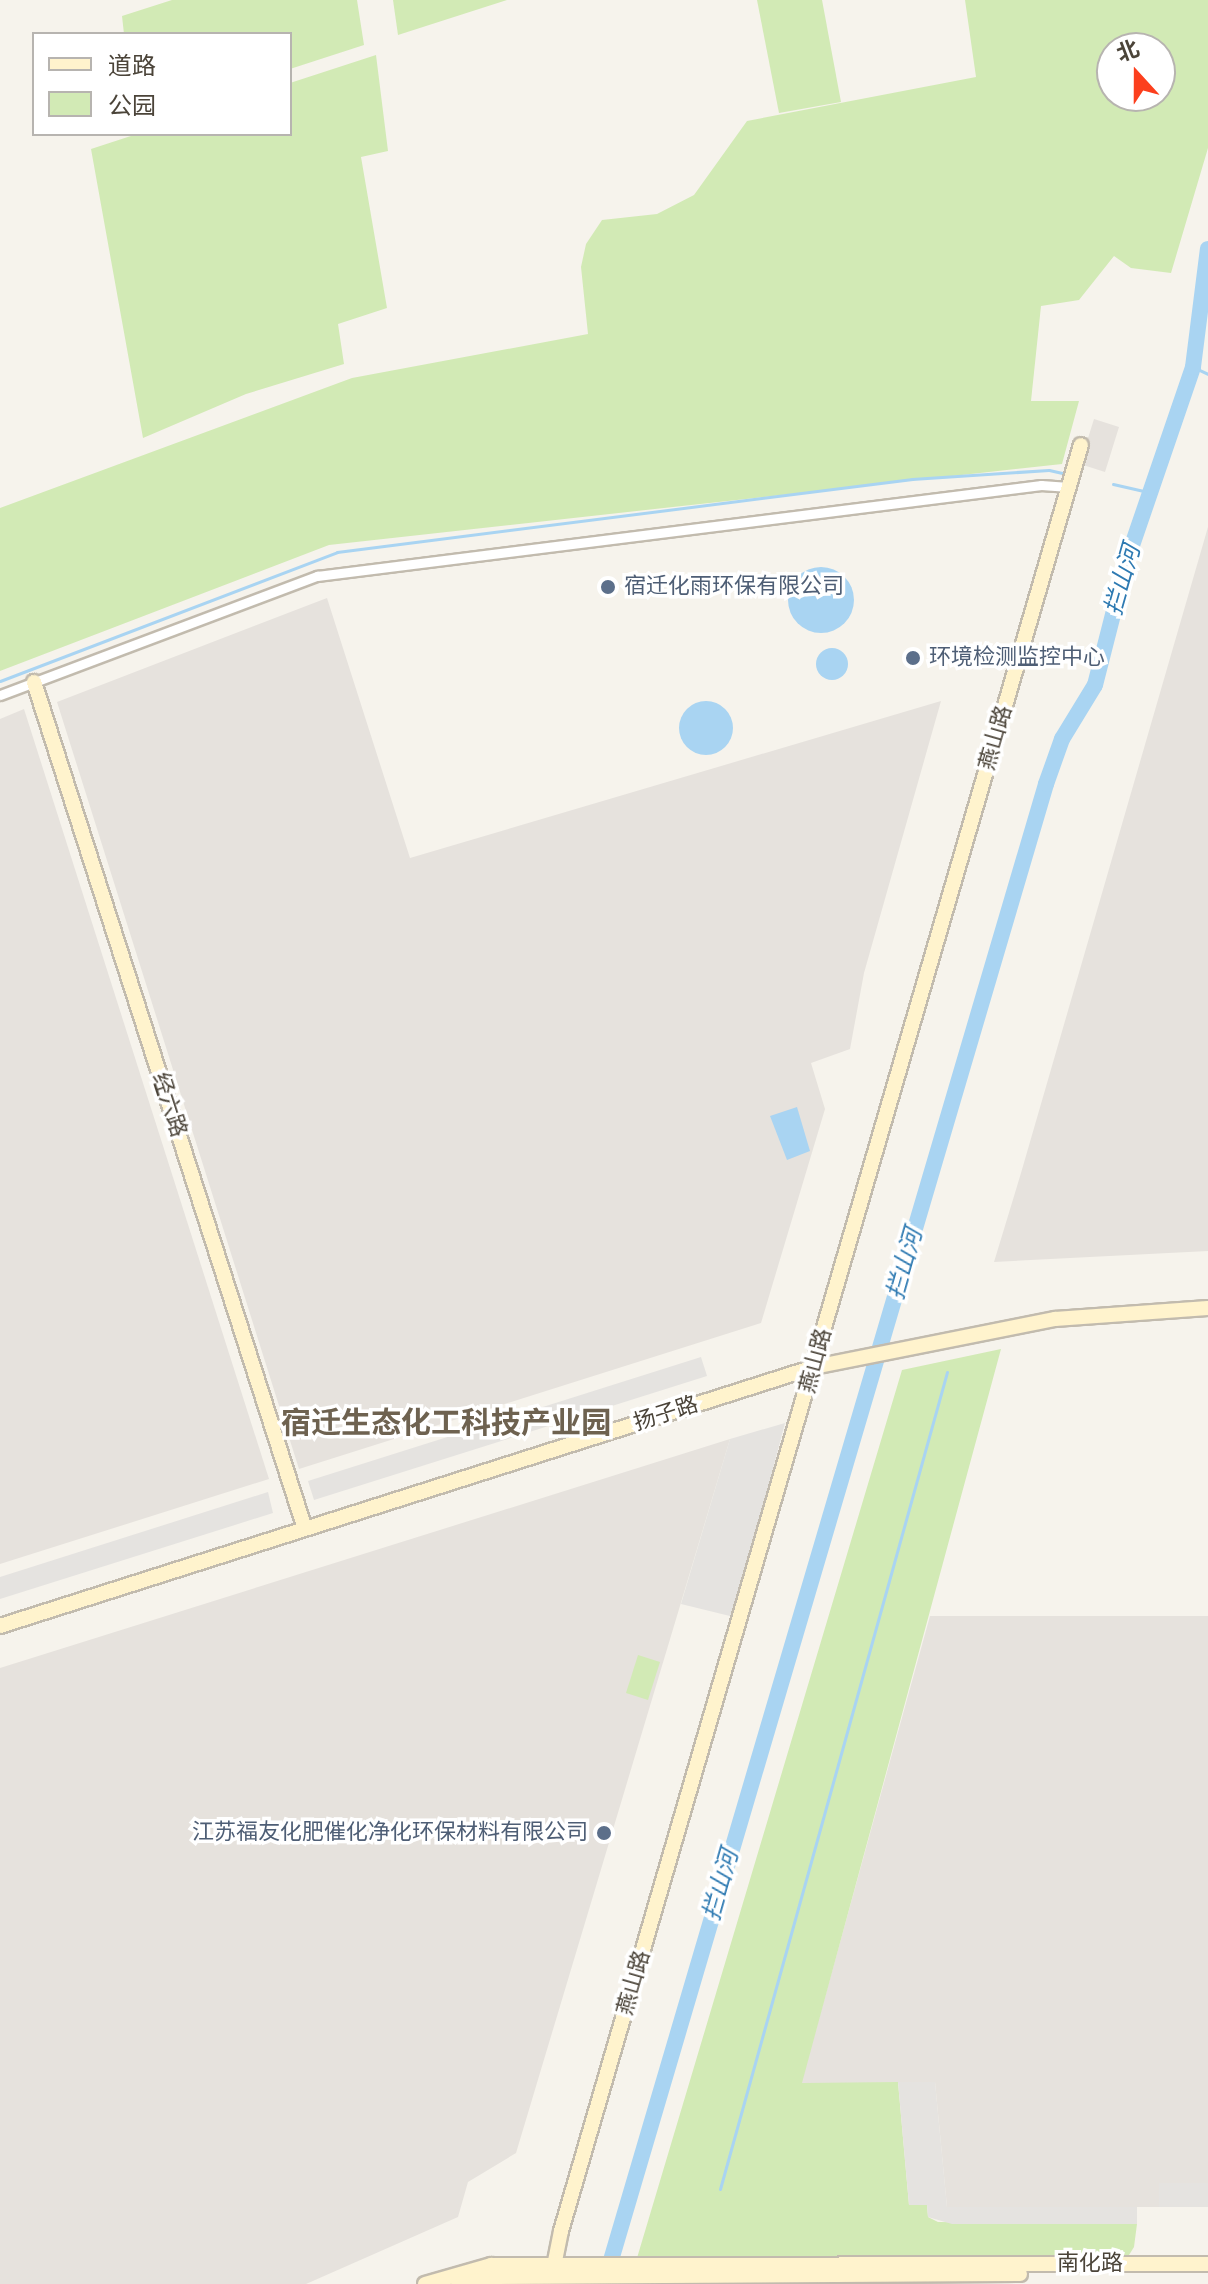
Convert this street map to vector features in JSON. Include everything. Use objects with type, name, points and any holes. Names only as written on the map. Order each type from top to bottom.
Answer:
[{"type":"street","name":"燕山路","points":[[553,2271],[1081,445]]},
{"type":"street","points":[[0,695],[317,576],[1071,479]]},
{"type":"street","name":"经六路","points":[[34,682],[305,1529]]},
{"type":"street","name":"扬子路","points":[[0,1626],[814,1367],[1055,1319],[1208,1308]]},
{"type":"street","name":"南化路","points":[[636,2272],[1208,2264]]},
{"type":"street","points":[[425,2284],[491,2265],[553,2271],[636,2272]]},
{"type":"street","points":[[458,2284],[553,2271]]},
{"type":"street","name":"南化路","points":[[636,2272],[1208,2274]]},
{"type":"shaded area","points":[[1094,419],[1119,427],[1105,472],[1080,464]]},
{"type":"shaded area","points":[[1208,527],[1208,1251],[994,1262],[1021,1173]]},
{"type":"shaded area","points":[[327,598],[410,858],[941,701],[864,973],[850,1049],[811,1063],[825,1109],[761,1323],[299,1469],[57,702]]},
{"type":"shaded area","points":[[24,709],[269,1479],[0,1564],[0,719]]},
{"type":"shaded area","points":[[701,1357],[707,1376],[314,1500],[308,1481]]},
{"type":"shaded area","points":[[785,1423],[734,1617],[681,1604],[730,1439]]},
{"type":"shaded area","points":[[730,1439],[516,2153],[468,2182],[458,2217],[306,2284],[0,2284],[0,1668]]},
{"type":"shaded area","points":[[268,1492],[273,1513],[0,1599],[0,1577]]},
{"type":"shaded area","points":[[930,1616],[1208,1616],[1208,2207],[947,2207],[935,2082],[801,2084]]},
{"type":"shaded area","points":[[898,2082],[935,2082],[947,2207],[1137,2207],[1137,2224],[952,2224],[928,2217],[927,2205],[909,2205]]},
{"type":"shaded area","points":[[1159,2183],[1208,2183],[1208,2207],[1159,2207]]},
{"type":"green space","points":[[172,0],[357,0],[364,45],[292,68],[292,32],[124,32],[122,16]]},
{"type":"green space","points":[[393,0],[507,0],[398,35]]},
{"type":"green space","points":[[757,0],[822,0],[841,102],[779,113]]},
{"type":"green space","points":[[965,0],[1208,0],[1208,148],[1171,273],[1131,268],[1114,256],[1079,300],[1041,306],[1031,401],[1079,401],[1062,464],[329,545],[0,671],[0,508],[352,378],[588,334],[581,267],[586,244],[602,220],[657,214],[694,195],[747,121],[976,77]]},
{"type":"green space","points":[[376,55],[388,151],[361,157],[387,308],[338,324],[344,364],[246,394],[143,438],[91,149],[131,136],[292,136],[292,82]]},
{"type":"green space","points":[[1001,1349],[802,2083],[898,2082],[909,2205],[927,2205],[928,2217],[938,2222],[1137,2224],[1134,2247],[1129,2255],[637,2258],[902,1370]]},
{"type":"green space","points":[[638,1655],[660,1662],[648,1700],[626,1693]]},
{"type":"water","points":[[827,567],[845,576],[852,587],[852,613],[845,624],[834,631],[815,633],[797,624],[790,613],[788,594],[797,576],[808,569]]},
{"type":"water","points":[[832,648],[843,653],[848,664],[843,675],[832,680],[821,675],[816,664],[821,653]]},
{"type":"water","points":[[706,701],[725,709],[733,728],[725,747],[706,755],[687,747],[679,728],[687,709]]},
{"type":"water","points":[[797,1107],[810,1151],[787,1160],[770,1116]]},
{"type":"waterway","name":"拦山河","points":[[604,2284],[1046,784],[1062,739],[1095,685],[1126,563],[1193,367],[1208,249]]},
{"type":"waterway","points":[[1193,367],[1208,374]]},
{"type":"waterway","points":[[0,681],[337,552],[912,479],[1049,470],[1067,474]]},
{"type":"waterway","points":[[1113,484],[1149,492]]},
{"type":"waterway","points":[[720,2189],[947,1372]]},
{"type":"place","name":"宿迁化雨环保有限公司","points":[[608,587]]},
{"type":"place","name":"环境检测监控中心","points":[[913,658]]},
{"type":"place","name":"江苏福友化肥催化净化环保材料有限公司","points":[[604,1833]]},
{"type":"district","name":"宿迁生态化工科技产业园","points":[[446,1424]]}]
